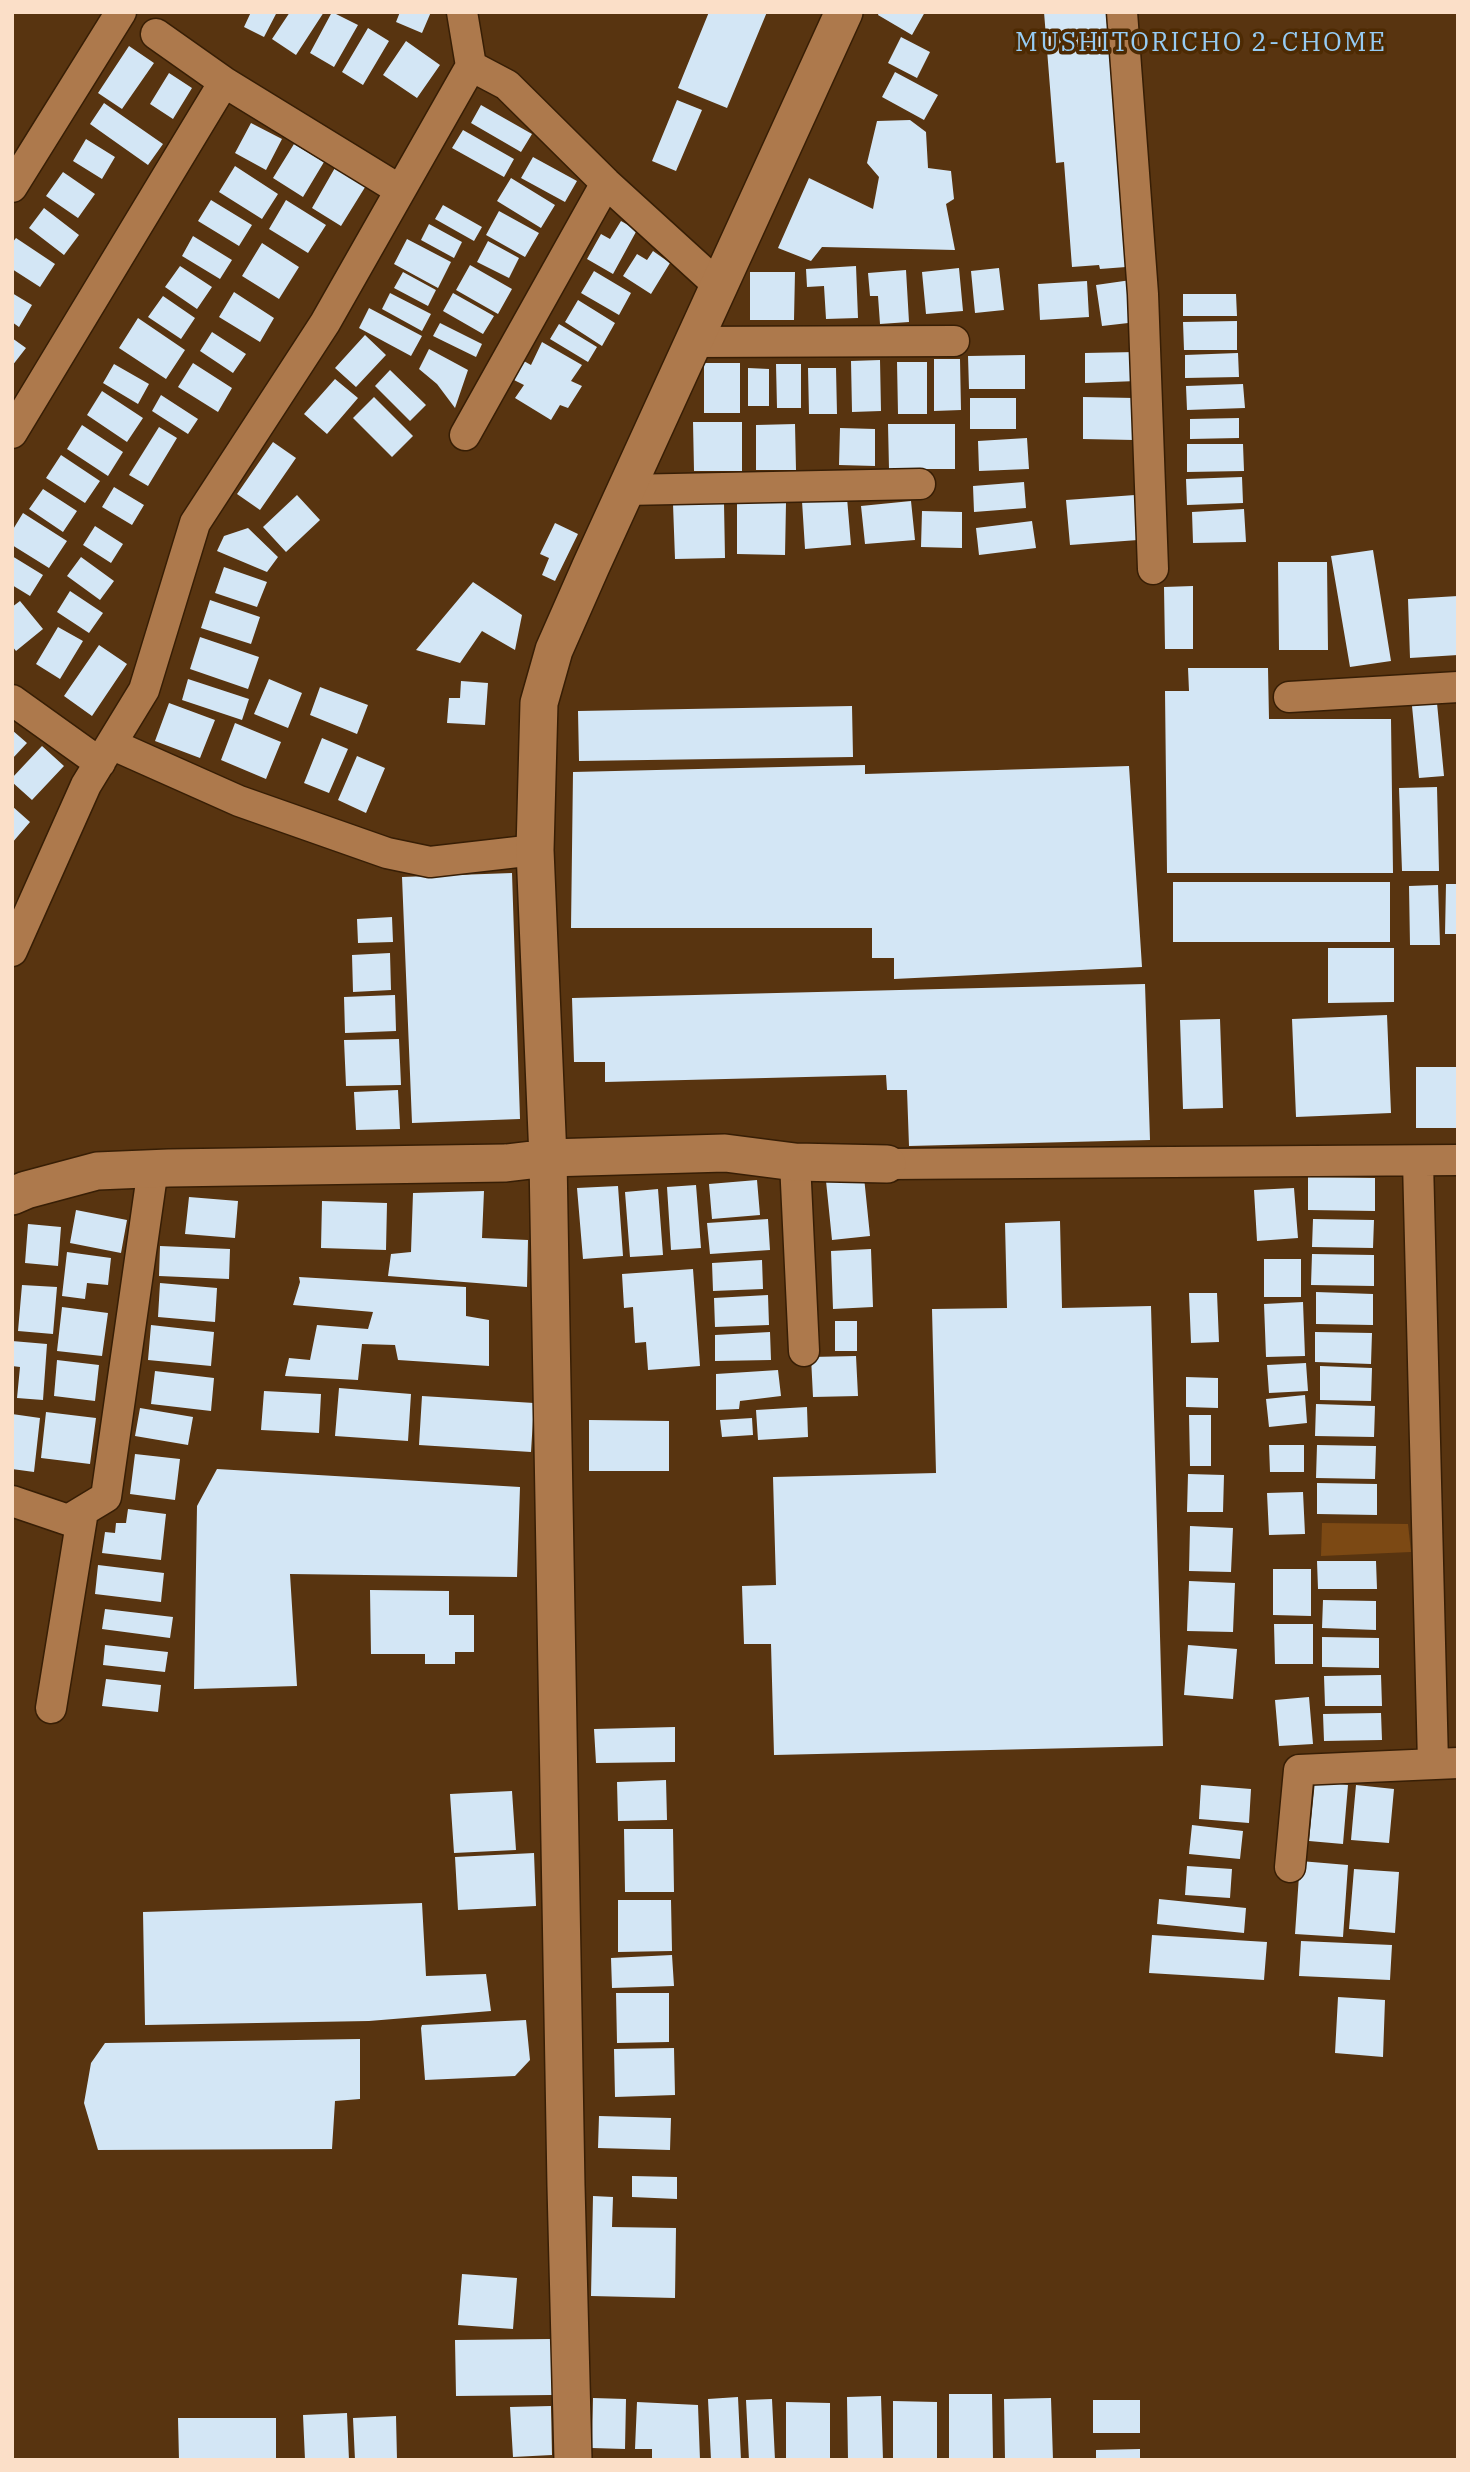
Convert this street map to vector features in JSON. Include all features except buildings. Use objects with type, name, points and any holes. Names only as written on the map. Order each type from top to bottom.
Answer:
[{"type":"street","points":[[12,187],[121,12]]},
{"type":"street","points":[[12,951],[86,785],[144,690],[195,523],[325,323],[471,65],[462,12]]},
{"type":"street","points":[[573,2460],[565,2172],[548,1158],[535,849],[539,703],[554,650],[844,12]]},
{"type":"street","points":[[1122,12],[1143,294],[1153,569]]},
{"type":"street","points":[[156,34],[224,82],[400,190]]},
{"type":"street","points":[[471,65],[507,85],[606,183],[718,285]]},
{"type":"street","points":[[12,433],[224,82]]},
{"type":"street","points":[[465,435],[606,183]]},
{"type":"street","points":[[692,342],[954,341]]},
{"type":"street","points":[[625,490],[919,484]]},
{"type":"street","points":[[1289,697],[1458,687]]},
{"type":"street","points":[[12,700],[105,753],[387,853],[430,862],[535,849]]},
{"type":"street","points":[[12,1196],[26,1189],[97,1171],[506,1163],[548,1158],[725,1153],[795,1163],[887,1164],[1458,1160]]},
{"type":"street","points":[[1290,1867],[1299,1770],[1445,1763],[1418,1161]]},
{"type":"street","points":[[795,1163],[804,1351]]},
{"type":"street","points":[[12,1501],[68,1520],[106,1497],[153,1168]]},
{"type":"street","points":[[51,1708],[83,1511]]},
{"type":"shaded area","points":[[1322,1523],[1408,1524],[1411,1552],[1321,1556]]},
{"type":"district","name":"MUSHITORICHO 2-CHOME","points":[[1201,43]]}]
